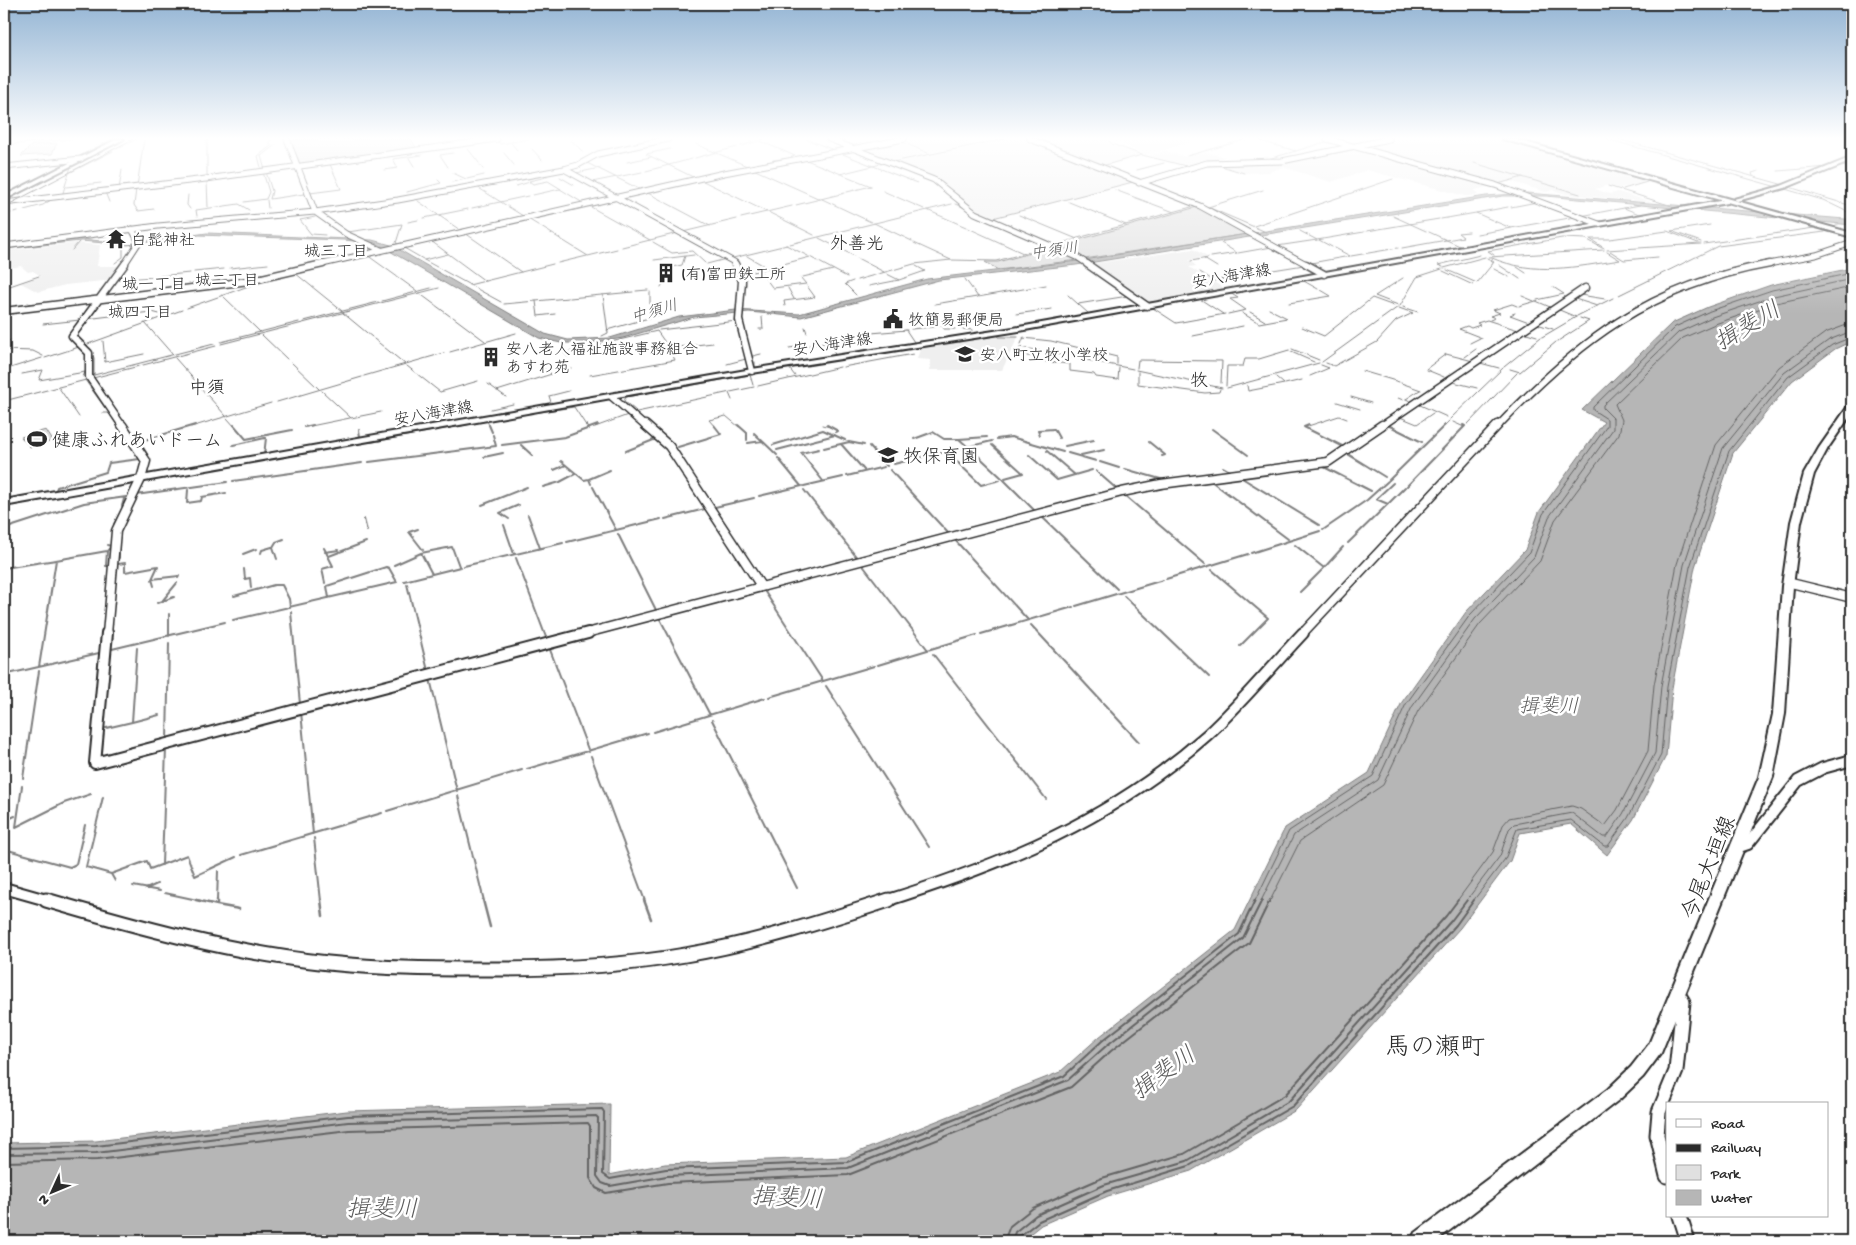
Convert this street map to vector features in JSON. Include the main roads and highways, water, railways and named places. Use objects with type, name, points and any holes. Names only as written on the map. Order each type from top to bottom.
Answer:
[{"type":"highway","points":[[1716,197],[1852,234]]},
{"type":"highway","points":[[1719,197],[1852,234]]},
{"type":"main road","points":[[1737,199],[1744,197]]},
{"type":"main road","name":"安八海津線","points":[[4,503],[752,371],[1025,328],[1725,202]]},
{"type":"main road","name":"今尾大垣線","points":[[1421,1241],[1614,1094],[1637,1072],[1655,1048],[1739,847],[1766,777],[1774,744],[1780,696],[1790,551],[1806,482],[1823,449],[1852,407]]},
{"type":"water","points":[[1479,197],[1496,197],[1076,265],[939,280],[801,317],[749,312],[694,317],[623,338],[590,343],[561,343],[539,338],[376,243],[343,240],[199,235],[128,245],[81,241],[4,249],[83,239],[127,244],[207,233],[372,240],[391,245],[545,334],[568,340],[610,338],[679,317],[736,310],[799,314],[927,279],[1078,261]]},
{"type":"water","points":[[1558,197],[1845,219],[1852,220],[1852,225]]},
{"type":"water","name":"揖斐川","points":[[1852,268],[1852,341],[1835,349],[1792,381],[1733,453],[1695,567],[1672,688],[1666,756],[1633,820],[1607,855],[1571,824],[1520,833],[1510,861],[1460,928],[1296,1110],[1191,1171],[1108,1196],[1041,1225],[1021,1241],[4,1241],[4,1143],[96,1141],[347,1111],[610,1104],[609,1175],[665,1164],[846,1157],[1060,1072],[1099,1037],[1235,930],[1285,828],[1369,773],[1402,702],[1466,612],[1525,550],[1539,512],[1604,422],[1582,410],[1672,323],[1708,307],[1771,285]]},
{"type":"waterway","points":[[107,197],[109,202]]},
{"type":"waterway","points":[[135,197],[134,205],[138,211],[154,209]]},
{"type":"waterway","points":[[188,197],[187,205],[190,209]]},
{"type":"waterway","points":[[208,197],[208,207]]},
{"type":"waterway","points":[[244,202],[266,199],[267,197]]},
{"type":"waterway","points":[[270,197],[270,199],[283,197]]},
{"type":"waterway","points":[[493,197],[501,202]]},
{"type":"waterway","points":[[501,202],[523,197]]},
{"type":"waterway","points":[[573,197],[583,203]]},
{"type":"waterway","points":[[656,197],[709,226]]},
{"type":"waterway","points":[[736,197],[767,212]]},
{"type":"waterway","points":[[816,197],[820,199]]},
{"type":"waterway","points":[[796,205],[828,197]]},
{"type":"waterway","points":[[897,197],[924,209]]},
{"type":"waterway","points":[[993,218],[1074,197]]},
{"type":"waterway","points":[[1134,197],[1174,212]]},
{"type":"waterway","points":[[1208,207],[1240,197]]},
{"type":"waterway","points":[[1254,226],[1339,197]]},
{"type":"waterway","points":[[1644,197],[1672,206]]},
{"type":"waterway","points":[[1813,197],[1852,214]]},
{"type":"waterway","points":[[1822,197],[1852,206]]},
{"type":"waterway","points":[[822,199],[871,222]]},
{"type":"waterway","points":[[24,210],[43,205],[51,200]]},
{"type":"waterway","points":[[267,200],[268,208]]},
{"type":"waterway","points":[[418,201],[438,215]]},
{"type":"waterway","points":[[472,208],[501,202]]},
{"type":"waterway","points":[[501,202],[523,216]]},
{"type":"waterway","points":[[1069,202],[1126,225]]},
{"type":"waterway","points":[[1511,207],[1537,202]]},
{"type":"waterway","points":[[197,216],[196,210],[239,204],[249,210]]},
{"type":"waterway","points":[[927,210],[952,204]]},
{"type":"waterway","points":[[956,204],[965,208]]},
{"type":"waterway","points":[[1203,205],[1266,232]]},
{"type":"waterway","points":[[1624,208],[1640,205]]},
{"type":"waterway","points":[[589,206],[650,240]]},
{"type":"waterway","points":[[767,212],[792,206]]},
{"type":"waterway","points":[[1174,212],[1195,206]]},
{"type":"waterway","points":[[1476,213],[1508,207]]},
{"type":"waterway","points":[[1614,210],[1624,208]]},
{"type":"waterway","points":[[1624,208],[1644,216]]},
{"type":"waterway","points":[[438,215],[468,209]]},
{"type":"waterway","points":[[874,223],[927,210]]},
{"type":"waterway","points":[[927,210],[966,227]]},
{"type":"waterway","points":[[1581,216],[1612,210]]},
{"type":"waterway","points":[[14,212],[18,211]]},
{"type":"waterway","points":[[495,222],[547,211]]},
{"type":"waterway","points":[[741,218],[767,212]]},
{"type":"waterway","points":[[768,212],[814,235]]},
{"type":"waterway","points":[[1151,218],[1174,212]]},
{"type":"waterway","points":[[4,215],[11,213]]},
{"type":"waterway","points":[[1441,219],[1476,213]]},
{"type":"waterway","points":[[1476,213],[1492,220]]},
{"type":"waterway","points":[[424,218],[438,215]]},
{"type":"waterway","points":[[438,215],[460,230],[488,224]]},
{"type":"waterway","points":[[1019,215],[1076,239]]},
{"type":"waterway","points":[[1393,216],[1410,224]]},
{"type":"waterway","points":[[315,217],[300,220],[311,234],[325,235]]},
{"type":"waterway","points":[[1547,222],[1575,217]]},
{"type":"waterway","points":[[528,219],[588,256],[617,249]]},
{"type":"waterway","points":[[709,226],[737,219]]},
{"type":"waterway","points":[[1126,225],[1148,219]]},
{"type":"waterway","points":[[1410,224],[1439,219]]},
{"type":"waterway","points":[[408,222],[418,220]]},
{"type":"waterway","points":[[1494,221],[1511,228]]},
{"type":"waterway","points":[[1511,228],[1545,222]]},
{"type":"waterway","points":[[790,244],[874,223]]},
{"type":"waterway","points":[[874,223],[912,241]]},
{"type":"waterway","points":[[348,232],[402,224],[396,243],[398,244]]},
{"type":"waterway","points":[[1367,231],[1410,224]]},
{"type":"waterway","points":[[1410,224],[1426,231]]},
{"type":"waterway","points":[[1103,231],[1126,225]]},
{"type":"waterway","points":[[1701,242],[1671,231],[1710,225]]},
{"type":"waterway","points":[[683,232],[709,226]]},
{"type":"waterway","points":[[968,228],[1023,253]]},
{"type":"waterway","points":[[1477,234],[1511,228]]},
{"type":"waterway","points":[[1704,244],[1814,228]]},
{"type":"waterway","points":[[1300,231],[1317,240]]},
{"type":"waterway","points":[[1591,239],[1610,239],[1667,231],[1698,243]]},
{"type":"waterway","points":[[1076,239],[1100,232]]},
{"type":"waterway","points":[[1317,240],[1364,232]]},
{"type":"waterway","points":[[1429,232],[1447,240]]},
{"type":"waterway","points":[[1447,240],[1463,237],[1458,233],[1469,232]]},
{"type":"waterway","points":[[1619,295],[1718,246],[1825,232]]},
{"type":"waterway","points":[[465,233],[521,272]]},
{"type":"waterway","points":[[650,240],[678,233]]},
{"type":"waterway","points":[[819,238],[854,256]]},
{"type":"waterway","points":[[1494,255],[1488,251],[1562,238],[1586,239],[1602,248]]},
{"type":"waterway","points":[[1590,239],[1604,248]]},
{"type":"waterway","points":[[622,247],[650,240]]},
{"type":"waterway","points":[[1053,246],[1072,240]]},
{"type":"waterway","points":[[1277,246],[1317,240]]},
{"type":"waterway","points":[[1319,240],[1332,247]]},
{"type":"waterway","points":[[1402,248],[1447,240]]},
{"type":"waterway","points":[[1447,240],[1462,247]]},
{"type":"waterway","points":[[431,241],[485,281]]},
{"type":"waterway","points":[[72,250],[79,242]]},
{"type":"waterway","points":[[653,242],[672,253],[692,251],[705,263]]},
{"type":"waterway","points":[[914,243],[951,260]]},
{"type":"waterway","points":[[1211,257],[1237,253],[1221,243]]},
{"type":"waterway","points":[[1607,250],[1701,244]]},
{"type":"waterway","points":[[744,273],[733,258],[786,245]]},
{"type":"waterway","points":[[786,245],[808,256]]},
{"type":"waterway","points":[[115,263],[123,257],[123,247]]},
{"type":"waterway","points":[[951,260],[996,261],[1048,247]]},
{"type":"waterway","points":[[1238,253],[1272,247]]},
{"type":"waterway","points":[[404,248],[423,259]]},
{"type":"waterway","points":[[1311,263],[1350,256],[1335,248]]},
{"type":"waterway","points":[[1351,256],[1398,248]]},
{"type":"waterway","points":[[1489,257],[1604,250]]},
{"type":"waterway","points":[[1610,251],[1624,260],[1658,257]]},
{"type":"waterway","points":[[1492,258],[1508,264],[1540,268],[1572,267],[1620,260],[1607,252]]},
{"type":"waterway","points":[[448,254],[424,260],[470,285]]},
{"type":"waterway","points":[[367,255],[417,291]]},
{"type":"waterway","points":[[685,256],[694,255]]},
{"type":"waterway","points":[[1443,267],[1438,265],[1480,255]]},
{"type":"waterway","points":[[558,263],[587,256]]},
{"type":"waterway","points":[[654,260],[685,256]]},
{"type":"waterway","points":[[661,287],[663,283],[673,282],[672,267],[682,265],[685,256]]},
{"type":"waterway","points":[[747,256],[766,267]]},
{"type":"waterway","points":[[746,285],[745,274],[810,257],[817,261]]},
{"type":"waterway","points":[[1444,268],[1485,257]]},
{"type":"waterway","points":[[857,258],[884,272]]},
{"type":"waterway","points":[[1191,261],[1208,258]]},
{"type":"waterway","points":[[1447,270],[1477,283],[1494,262],[1487,258]]},
{"type":"waterway","points":[[707,264],[726,259]]},
{"type":"waterway","points":[[1204,259],[1217,267]]},
{"type":"waterway","points":[[857,280],[914,264],[951,260]]},
{"type":"waterway","points":[[819,262],[847,277]]},
{"type":"waterway","points":[[230,268],[268,264]]},
{"type":"waterway","points":[[521,272],[553,264]]},
{"type":"waterway","points":[[1242,275],[1304,265]]},
{"type":"waterway","points":[[1499,265],[1520,279]]},
{"type":"waterway","points":[[899,280],[925,271],[916,266]]},
{"type":"waterway","points":[[1517,267],[1526,273]]},
{"type":"waterway","points":[[194,272],[224,269]]},
{"type":"waterway","points":[[1400,306],[1417,277],[1442,269]]},
{"type":"waterway","points":[[1494,269],[1509,277]]},
{"type":"waterway","points":[[803,277],[833,270]]},
{"type":"waterway","points":[[760,271],[772,287]]},
{"type":"waterway","points":[[1443,271],[1473,285]]},
{"type":"waterway","points":[[485,281],[521,272]]},
{"type":"waterway","points":[[1200,272],[1214,281],[1238,276]]},
{"type":"waterway","points":[[159,276],[190,273]]},
{"type":"waterway","points":[[295,273],[342,311]]},
{"type":"waterway","points":[[887,274],[899,280]]},
{"type":"waterway","points":[[4,288],[39,276]]},
{"type":"waterway","points":[[116,280],[153,277]]},
{"type":"waterway","points":[[773,288],[806,284],[800,277]]},
{"type":"waterway","points":[[1398,305],[1375,296],[1403,278]]},
{"type":"waterway","points":[[965,279],[978,297],[1046,285]]},
{"type":"waterway","points":[[869,286],[899,280]]},
{"type":"waterway","points":[[1302,280],[1318,289]]},
{"type":"waterway","points":[[470,285],[485,281]]},
{"type":"waterway","points":[[853,281],[845,284],[856,295]]},
{"type":"waterway","points":[[222,295],[257,283]]},
{"type":"waterway","points":[[470,285],[501,302]]},
{"type":"waterway","points":[[785,306],[784,301],[815,297],[807,286]]},
{"type":"waterway","points":[[1537,300],[1564,294],[1553,287]]},
{"type":"waterway","points":[[382,301],[431,288]]},
{"type":"waterway","points":[[419,293],[439,288]]},
{"type":"waterway","points":[[788,288],[794,299]]},
{"type":"waterway","points":[[636,291],[648,290]]},
{"type":"waterway","points":[[1147,303],[1225,290]]},
{"type":"waterway","points":[[1289,303],[1331,296],[1321,290]]},
{"type":"waterway","points":[[570,298],[633,292]]},
{"type":"waterway","points":[[608,330],[659,315],[650,308],[650,292]]},
{"type":"waterway","points":[[221,344],[419,293]]},
{"type":"waterway","points":[[419,293],[450,316]]},
{"type":"waterway","points":[[1228,314],[1246,310],[1230,299],[1238,298],[1230,293]]},
{"type":"waterway","points":[[187,308],[222,295]]},
{"type":"waterway","points":[[222,295],[260,332]]},
{"type":"waterway","points":[[603,295],[608,330]]},
{"type":"waterway","points":[[1068,295],[1078,304]]},
{"type":"waterway","points":[[1597,306],[1575,299],[1580,295],[1605,299]]},
{"type":"waterway","points":[[1078,304],[1128,296]]},
{"type":"waterway","points":[[1522,296],[1534,301]]},
{"type":"waterway","points":[[935,304],[977,297]]},
{"type":"waterway","points":[[536,301],[568,298]]},
{"type":"waterway","points":[[1302,327],[1324,336],[1372,298],[1394,306]]},
{"type":"waterway","points":[[1597,306],[1613,298]]},
{"type":"waterway","points":[[1200,299],[1223,314]]},
{"type":"waterway","points":[[504,304],[536,301]]},
{"type":"waterway","points":[[536,301],[538,316],[555,314]]},
{"type":"waterway","points":[[1519,306],[1536,301],[1550,307],[1540,314]]},
{"type":"waterway","points":[[304,321],[378,302]]},
{"type":"waterway","points":[[28,303],[35,305]]},
{"type":"waterway","points":[[1078,304],[1089,314]]},
{"type":"waterway","points":[[1490,320],[1495,318],[1490,316],[1500,313],[1493,310],[1512,304],[1517,306]]},
{"type":"waterway","points":[[1577,316],[1597,306]]},
{"type":"waterway","points":[[1322,362],[1398,307]]},
{"type":"waterway","points":[[1403,307],[1418,312]]},
{"type":"waterway","points":[[1153,308],[1176,323],[1225,314]]},
{"type":"waterway","points":[[1326,363],[1334,366],[1377,342],[1396,321],[1413,313],[1399,308]]},
{"type":"waterway","points":[[1016,314],[1052,309]]},
{"type":"waterway","points":[[1242,313],[1259,323],[1287,318],[1269,309]]},
{"type":"waterway","points":[[1542,337],[1576,317],[1557,309]]},
{"type":"waterway","points":[[145,323],[182,310]]},
{"type":"waterway","points":[[133,314],[152,312],[163,315]]},
{"type":"waterway","points":[[1250,312],[1265,321]]},
{"type":"waterway","points":[[343,313],[372,337]]},
{"type":"waterway","points":[[1515,313],[1510,315],[1529,322]]},
{"type":"waterway","points":[[86,319],[127,314]]},
{"type":"waterway","points":[[1529,322],[1539,315]]},
{"type":"waterway","points":[[453,317],[485,341]]},
{"type":"waterway","points":[[759,329],[763,329],[762,317]]},
{"type":"waterway","points":[[1558,341],[1589,321],[1580,318]]},
{"type":"waterway","points":[[43,324],[80,320]]},
{"type":"waterway","points":[[1482,338],[1459,329],[1467,326],[1471,328],[1480,325],[1477,323],[1487,320],[1518,330]]},
{"type":"waterway","points":[[659,330],[737,321]]},
{"type":"waterway","points":[[260,332],[299,322]]},
{"type":"waterway","points":[[1520,328],[1529,322]]},
{"type":"waterway","points":[[88,344],[145,323]]},
{"type":"waterway","points":[[145,323],[173,355]]},
{"type":"waterway","points":[[1537,324],[1553,329]]},
{"type":"waterway","points":[[911,329],[943,326],[944,329],[955,329]]},
{"type":"waterway","points":[[1193,336],[1243,326]]},
{"type":"waterway","points":[[805,327],[807,333]]},
{"type":"waterway","points":[[962,329],[973,330]]},
{"type":"waterway","points":[[602,336],[608,333],[608,330]]},
{"type":"waterway","points":[[836,341],[848,339],[847,335],[906,330]]},
{"type":"waterway","points":[[906,330],[914,342]]},
{"type":"waterway","name":"中須川","points":[[568,357],[564,353],[657,331],[669,348]]},
{"type":"waterway","points":[[221,342],[260,332]]},
{"type":"waterway","points":[[1523,332],[1537,336]]},
{"type":"waterway","points":[[450,352],[516,333]]},
{"type":"waterway","points":[[262,335],[287,359]]},
{"type":"waterway","points":[[998,335],[999,337],[1018,337]]},
{"type":"waterway","points":[[1504,367],[1541,337]]},
{"type":"waterway","points":[[1021,344],[1024,338]]},
{"type":"waterway","points":[[1024,338],[1051,341],[1117,357],[1117,364]]},
{"type":"waterway","points":[[1470,343],[1480,338]]},
{"type":"waterway","points":[[374,339],[405,364]]},
{"type":"waterway","points":[[4,345],[10,340]]},
{"type":"waterway","points":[[103,341],[105,362],[144,354]]},
{"type":"waterway","points":[[789,348],[831,342],[835,355]]},
{"type":"waterway","points":[[1510,369],[1520,372],[1556,342]]},
{"type":"waterway","points":[[669,348],[713,343]]},
{"type":"waterway","points":[[173,355],[214,344]]},
{"type":"waterway","points":[[93,378],[216,346]]},
{"type":"waterway","points":[[45,358],[79,347]]},
{"type":"waterway","points":[[1020,347],[1133,369]]},
{"type":"waterway","points":[[90,348],[94,358],[94,375],[173,355]]},
{"type":"waterway","points":[[590,375],[675,360],[669,348]]},
{"type":"waterway","points":[[1020,348],[1017,355],[1039,357],[1038,361],[1070,364],[1070,371],[1094,374],[1096,377],[1118,380],[1119,368]]},
{"type":"waterway","points":[[1292,349],[1319,360]]},
{"type":"waterway","points":[[1465,357],[1476,349]]},
{"type":"waterway","points":[[4,350],[33,351],[43,356]]},
{"type":"waterway","points":[[1226,386],[1227,366],[1243,366],[1245,359],[1259,359],[1289,350]]},
{"type":"waterway","points":[[1289,351],[1314,362]]},
{"type":"waterway","points":[[364,376],[444,353]]},
{"type":"waterway","points":[[753,356],[761,354]]},
{"type":"waterway","points":[[843,367],[913,354]]},
{"type":"waterway","points":[[1426,369],[1446,354],[1473,361]]},
{"type":"waterway","points":[[4,370],[42,358]]},
{"type":"waterway","points":[[175,358],[198,384]]},
{"type":"waterway","points":[[727,364],[746,359]]},
{"type":"waterway","points":[[1137,368],[1138,360],[1222,361],[1221,383]]},
{"type":"waterway","points":[[291,362],[319,389]]},
{"type":"waterway","points":[[755,362],[755,367]]},
{"type":"waterway","points":[[1227,388],[1319,363]]},
{"type":"waterway","points":[[1419,405],[1480,363],[1499,368]]},
{"type":"waterway","points":[[1310,376],[1329,368],[1321,365]]},
{"type":"waterway","points":[[407,366],[440,392],[478,381]]},
{"type":"waterway","points":[[539,366],[552,374]]},
{"type":"waterway","points":[[758,386],[840,367]]},
{"type":"waterway","points":[[552,374],[571,368]]},
{"type":"waterway","points":[[789,368],[795,376]]},
{"type":"waterway","points":[[1450,419],[1503,368]]},
{"type":"waterway","points":[[22,374],[43,370],[39,380],[85,372],[83,377]]},
{"type":"waterway","points":[[1136,370],[1222,388]]},
{"type":"waterway","points":[[1427,370],[1444,377]]},
{"type":"waterway","points":[[1362,371],[1399,382]]},
{"type":"waterway","points":[[1138,372],[1138,384],[1205,393],[1219,392],[1220,389]]},
{"type":"waterway","points":[[1468,424],[1517,373]]},
{"type":"waterway","points":[[497,391],[552,374]]},
{"type":"waterway","points":[[636,411],[624,401],[626,397],[750,375],[753,385]]},
{"type":"waterway","points":[[277,402],[362,377]]},
{"type":"waterway","points":[[1247,385],[1248,391],[1284,384],[1276,377]]},
{"type":"waterway","points":[[95,379],[113,406]]},
{"type":"waterway","points":[[4,401],[85,380]]},
{"type":"waterway","points":[[85,380],[105,408]]},
{"type":"waterway","points":[[1285,384],[1302,380]]},
{"type":"waterway","points":[[1453,382],[1477,388]]},
{"type":"waterway","points":[[1401,383],[1421,390]]},
{"type":"waterway","points":[[488,384],[497,391]]},
{"type":"waterway","points":[[200,387],[226,416]]},
{"type":"waterway","points":[[637,412],[754,387]]},
{"type":"waterway","points":[[59,388],[79,417]]},
{"type":"waterway","points":[[1412,402],[1406,399],[1420,390]]},
{"type":"waterway","points":[[322,391],[351,418],[381,412]]},
{"type":"waterway","points":[[497,391],[506,397]]},
{"type":"waterway","points":[[552,405],[549,396],[569,391]]},
{"type":"waterway","points":[[729,393],[732,400]]},
{"type":"waterway","points":[[1351,397],[1371,403]]},
{"type":"waterway","points":[[1398,398],[1403,400]]},
{"type":"waterway","points":[[1337,402],[1360,409]]},
{"type":"waterway","points":[[191,427],[271,403]]},
{"type":"waterway","points":[[491,409],[513,404]]},
{"type":"waterway","points":[[1420,405],[1447,417]]},
{"type":"waterway","points":[[1406,413],[1417,406]]},
{"type":"waterway","points":[[506,417],[574,407],[587,427]]},
{"type":"waterway","points":[[103,413],[109,413],[118,427]]},
{"type":"waterway","points":[[1400,417],[1417,424],[1433,413]]},
{"type":"waterway","points":[[118,414],[124,422]]},
{"type":"waterway","points":[[595,427],[628,415]]},
{"type":"waterway","points":[[715,427],[709,420],[726,416],[739,427]]},
{"type":"waterway","points":[[1305,427],[1339,416],[1347,419]]},
{"type":"waterway","points":[[227,418],[235,427]]},
{"type":"waterway","points":[[306,427],[350,418]]},
{"type":"waterway","points":[[456,427],[487,421],[489,425]]},
{"type":"waterway","points":[[1445,425],[1449,421]]},
{"type":"waterway","points":[[1453,422],[1464,427]]},
{"type":"waterway","points":[[117,425],[120,429]]},
{"type":"waterway","points":[[134,436],[138,442],[195,425]]},
{"type":"waterway","points":[[234,425],[246,439],[292,430]]},
{"type":"waterway","points":[[304,427],[313,425]]},
{"type":"waterway","points":[[371,442],[463,425]]},
{"type":"waterway","points":[[489,425],[492,432]]},
{"type":"waterway","points":[[586,425],[589,428]]},
{"type":"waterway","points":[[589,428],[598,425]]},
{"type":"waterway","points":[[678,447],[721,434],[714,425]]},
{"type":"waterway","points":[[738,425],[747,433],[747,440]]},
{"type":"waterway","points":[[822,425],[830,427]]},
{"type":"waterway","points":[[827,425],[838,431],[836,432]]},
{"type":"waterway","points":[[1309,425],[1304,427],[1344,447]]},
{"type":"waterway","points":[[1388,425],[1422,442]]},
{"type":"waterway","points":[[1389,480],[1445,425]]},
{"type":"waterway","points":[[1407,486],[1465,426],[1463,425]]},
{"type":"waterway","points":[[502,445],[565,437],[589,428]]},
{"type":"waterway","points":[[1040,435],[1038,430],[1054,429],[1059,438]]},
{"type":"waterway","points":[[1212,429],[1248,455]]},
{"type":"waterway","points":[[357,439],[360,437],[359,430]]},
{"type":"waterway","points":[[773,445],[823,430],[834,435]]},
{"type":"waterway","points":[[914,439],[933,432],[944,439],[959,439]]},
{"type":"waterway","points":[[754,433],[777,455]]},
{"type":"waterway","points":[[369,462],[496,446],[493,435]]},
{"type":"waterway","points":[[777,450],[834,435]]},
{"type":"waterway","points":[[834,435],[845,440]]},
{"type":"waterway","points":[[959,439],[987,437]]},
{"type":"waterway","points":[[997,439],[1011,437],[1063,452]]},
{"type":"waterway","points":[[233,445],[265,438]]},
{"type":"waterway","points":[[264,455],[266,438]]},
{"type":"waterway","points":[[626,451],[656,439]]},
{"type":"waterway","points":[[959,439],[967,446]]},
{"type":"waterway","points":[[1065,446],[1094,440]]},
{"type":"waterway","points":[[748,443],[762,441]]},
{"type":"waterway","points":[[929,456],[992,441]]},
{"type":"waterway","points":[[824,448],[849,442],[864,445]]},
{"type":"waterway","points":[[1149,442],[1165,455],[1162,456]]},
{"type":"waterway","points":[[140,443],[147,454]]},
{"type":"waterway","points":[[841,444],[864,470]]},
{"type":"waterway","points":[[521,445],[533,456]]},
{"type":"waterway","points":[[992,445],[1023,473],[1005,478]]},
{"type":"waterway","points":[[869,446],[887,466]]},
{"type":"waterway","points":[[819,449],[801,453],[823,481]]},
{"type":"waterway","points":[[972,450],[1003,479]]},
{"type":"waterway","points":[[1081,455],[1104,450]]},
{"type":"waterway","points":[[1047,451],[1075,475]]},
{"type":"waterway","points":[[484,457],[503,453]]},
{"type":"waterway","points":[[1068,453],[1096,461]]},
{"type":"waterway","points":[[1346,453],[1385,477]]},
{"type":"waterway","points":[[950,455],[981,485],[1000,480]]},
{"type":"waterway","points":[[1029,455],[1057,480],[1075,475]]},
{"type":"waterway","points":[[894,464],[926,456]]},
{"type":"waterway","points":[[778,458],[801,486]]},
{"type":"waterway","points":[[55,492],[57,487],[106,472],[109,463],[140,459],[142,464]]},
{"type":"waterway","points":[[561,461],[566,465]]},
{"type":"waterway","points":[[1100,462],[1119,468]]},
{"type":"waterway","points":[[233,481],[362,463]]},
{"type":"waterway","points":[[554,470],[566,465]]},
{"type":"waterway","points":[[566,465],[584,480],[589,479]]},
{"type":"waterway","points":[[1322,466],[1371,491]]},
{"type":"waterway","points":[[847,476],[884,467]]},
{"type":"waterway","points":[[1223,467],[1232,472]]},
{"type":"waterway","points":[[1125,469],[1164,480]]},
{"type":"waterway","points":[[589,479],[610,470]]},
{"type":"waterway","points":[[890,470],[949,534]]},
{"type":"waterway","points":[[1075,475],[1092,470]]},
{"type":"waterway","points":[[1096,471],[1119,491]]},
{"type":"waterway","points":[[543,487],[560,482],[575,474]]},
{"type":"waterway","points":[[804,486],[843,477]]},
{"type":"waterway","points":[[1242,478],[1319,525]]},
{"type":"waterway","points":[[589,479],[591,484]]},
{"type":"waterway","points":[[1004,480],[1036,512]]},
{"type":"waterway","points":[[1211,481],[1288,539]]},
{"type":"waterway","points":[[1323,530],[1367,500],[1388,481]]},
{"type":"waterway","points":[[136,495],[227,482]]},
{"type":"waterway","points":[[1180,485],[1207,482]]},
{"type":"waterway","points":[[1348,543],[1388,504],[1376,499],[1393,483]]},
{"type":"waterway","points":[[759,496],[802,486]]},
{"type":"waterway","points":[[482,505],[527,487]]},
{"type":"waterway","points":[[593,487],[616,530]]},
{"type":"waterway","points":[[1389,503],[1405,487]]},
{"type":"waterway","points":[[188,490],[187,503],[201,501],[202,497],[226,493]]},
{"type":"waterway","points":[[804,490],[858,559]]},
{"type":"waterway","points":[[1123,494],[1205,564]]},
{"type":"waterway","points":[[4,529],[84,503],[126,497]]},
{"type":"waterway","points":[[715,507],[754,498]]},
{"type":"waterway","points":[[114,524],[124,506],[122,506],[124,499]]},
{"type":"waterway","points":[[509,519],[500,513],[519,505]]},
{"type":"waterway","points":[[665,519],[705,509]]},
{"type":"waterway","points":[[528,515],[540,548]]},
{"type":"waterway","points":[[1040,515],[1117,589]]},
{"type":"waterway","points":[[364,519],[367,531]]},
{"type":"waterway","points":[[567,542],[661,519]]},
{"type":"waterway","points":[[504,525],[514,554]]},
{"type":"waterway","points":[[418,529],[409,532],[423,550]]},
{"type":"waterway","points":[[1251,553],[1320,531]]},
{"type":"waterway","points":[[618,534],[657,612]]},
{"type":"waterway","points":[[277,559],[273,547],[276,542],[284,539]]},
{"type":"waterway","points":[[954,539],[1028,620]]},
{"type":"waterway","points":[[329,556],[366,542]]},
{"type":"waterway","points":[[464,566],[563,543]]},
{"type":"waterway","points":[[107,545],[111,546],[107,551]]},
{"type":"waterway","points":[[119,545],[119,558]]},
{"type":"waterway","points":[[1295,545],[1324,568]]},
{"type":"waterway","points":[[261,553],[262,550],[272,547]]},
{"type":"waterway","points":[[421,553],[452,547],[459,566]]},
{"type":"waterway","points":[[1324,568],[1343,547]]},
{"type":"waterway","points":[[324,548],[326,552]]},
{"type":"waterway","points":[[243,554],[256,549]]},
{"type":"waterway","points":[[326,552],[339,550]]},
{"type":"waterway","points":[[56,560],[107,551]]},
{"type":"waterway","points":[[107,551],[106,566],[108,566]]},
{"type":"waterway","points":[[325,583],[322,569],[333,566],[326,552]]},
{"type":"waterway","points":[[394,565],[421,553]]},
{"type":"waterway","points":[[421,553],[432,574]]},
{"type":"waterway","points":[[1166,579],[1248,554]]},
{"type":"waterway","points":[[516,558],[547,640]]},
{"type":"waterway","points":[[4,568],[56,560]]},
{"type":"waterway","points":[[39,667],[56,560]]},
{"type":"waterway","points":[[118,564],[125,563],[125,572],[158,566],[152,579]]},
{"type":"waterway","points":[[861,563],[928,650]]},
{"type":"waterway","points":[[386,567],[389,568],[397,582],[329,598],[327,586],[386,567]]},
{"type":"waterway","points":[[432,574],[460,567]]},
{"type":"waterway","points":[[1300,592],[1324,568]]},
{"type":"waterway","points":[[244,569],[245,579],[250,578],[251,588]]},
{"type":"waterway","points":[[1212,570],[1268,618],[1240,646]]},
{"type":"waterway","points":[[404,581],[432,574]]},
{"type":"waterway","points":[[152,579],[179,576],[178,578]]},
{"type":"waterway","points":[[152,579],[154,586]]},
{"type":"waterway","points":[[1076,606],[1163,580]]},
{"type":"waterway","points":[[163,600],[177,583]]},
{"type":"waterway","points":[[407,584],[428,671]]},
{"type":"waterway","points":[[234,596],[274,585],[282,585],[289,599],[290,607]]},
{"type":"waterway","points":[[763,589],[823,681]]},
{"type":"waterway","points":[[1124,596],[1209,677]]},
{"type":"waterway","points":[[157,603],[174,597]]},
{"type":"waterway","points":[[290,607],[329,598]]},
{"type":"waterway","points":[[233,620],[290,607]]},
{"type":"waterway","points":[[981,634],[1073,607]]},
{"type":"waterway","points":[[291,612],[300,704]]},
{"type":"waterway","points":[[169,614],[169,635]]},
{"type":"waterway","points":[[659,617],[710,715]]},
{"type":"waterway","points":[[169,635],[225,622]]},
{"type":"waterway","points":[[1031,625],[1139,742]]},
{"type":"waterway","points":[[112,649],[169,635]]},
{"type":"waterway","points":[[928,650],[977,635]]},
{"type":"waterway","points":[[167,741],[169,643]]},
{"type":"waterway","points":[[549,647],[589,751]]},
{"type":"waterway","points":[[132,722],[137,648]]},
{"type":"waterway","points":[[878,665],[928,650]]},
{"type":"waterway","points":[[39,667],[99,653]]},
{"type":"waterway","points":[[933,654],[1046,799]]},
{"type":"waterway","points":[[769,697],[874,666]]},
{"type":"waterway","points":[[4,675],[39,667]]},
{"type":"waterway","points":[[23,778],[39,671]]},
{"type":"waterway","points":[[430,679],[457,790]]},
{"type":"waterway","points":[[826,686],[929,847]]},
{"type":"waterway","points":[[710,715],[765,698]]},
{"type":"waterway","points":[[301,712],[313,834]]},
{"type":"waterway","points":[[132,722],[159,715]]},
{"type":"waterway","points":[[653,732],[710,715]]},
{"type":"waterway","points":[[712,720],[797,888]]},
{"type":"waterway","points":[[102,729],[132,722]]},
{"type":"waterway","points":[[589,751],[648,733]]},
{"type":"waterway","points":[[162,864],[166,748]]},
{"type":"waterway","points":[[527,769],[589,751]]},
{"type":"waterway","points":[[591,756],[645,901]]},
{"type":"waterway","points":[[457,790],[522,770]]},
{"type":"waterway","points":[[22,786],[16,827],[64,803],[91,794]]},
{"type":"waterway","points":[[387,811],[457,790]]},
{"type":"waterway","points":[[458,796],[484,901]]},
{"type":"waterway","points":[[103,797],[86,867],[111,874]]},
{"type":"waterway","points":[[313,834],[382,813]]},
{"type":"waterway","points":[[4,821],[15,816]]},
{"type":"waterway","points":[[4,849],[70,867],[76,864],[85,825]]},
{"type":"waterway","points":[[241,855],[313,834]]},
{"type":"waterway","points":[[314,838],[321,901]]},
{"type":"waterway","points":[[162,864],[187,855],[195,876],[236,857]]},
{"type":"waterway","points":[[111,874],[147,861],[150,869],[162,864]]},
{"type":"waterway","points":[[217,901],[218,871]]},
{"type":"waterway","points":[[111,874],[115,881]]},
{"type":"waterway","points":[[147,889],[157,884]]},
{"type":"waterway","points":[[133,886],[147,889]]},
{"type":"waterway","points":[[147,889],[160,891]]},
{"type":"waterway","points":[[165,893],[202,901]]},
{"type":"waterway","points":[[196,900],[217,905]]},
{"type":"waterway","points":[[321,900],[323,916]]},
{"type":"waterway","points":[[483,900],[490,927]]},
{"type":"waterway","points":[[644,900],[651,919]]},
{"type":"waterway","points":[[217,905],[239,909]]},
{"type":"railway","points":[[4,207],[23,197]]},
{"type":"place","name":"白髭神社","points":[[116,239]]},
{"type":"place","name":"(有)富田鉄工所","points":[[666,273]]},
{"type":"place","name":"牧簡易郵便局","points":[[893,319]]},
{"type":"place","name":"安八町立牧小学校","points":[[965,354]]},
{"type":"place","name":"安八老人福祉施設事務組合 あすわ苑","points":[[491,357]]},
{"type":"place","name":"健康ふれあいドーム","points":[[37,439]]},
{"type":"place","name":"牧保育園","points":[[888,455]]},
{"type":"district","name":"外善光","points":[[857,243]]},
{"type":"district","name":"城三丁目","points":[[336,250]]},
{"type":"district","name":"城二丁目","points":[[227,279]]},
{"type":"district","name":"城一丁目","points":[[154,283]]},
{"type":"district","name":"城四丁目","points":[[140,311]]},
{"type":"district","name":"牧","points":[[1199,380]]},
{"type":"district","name":"中須","points":[[207,387]]},
{"type":"district","name":"馬の瀬町","points":[[1435,1045]]}]
